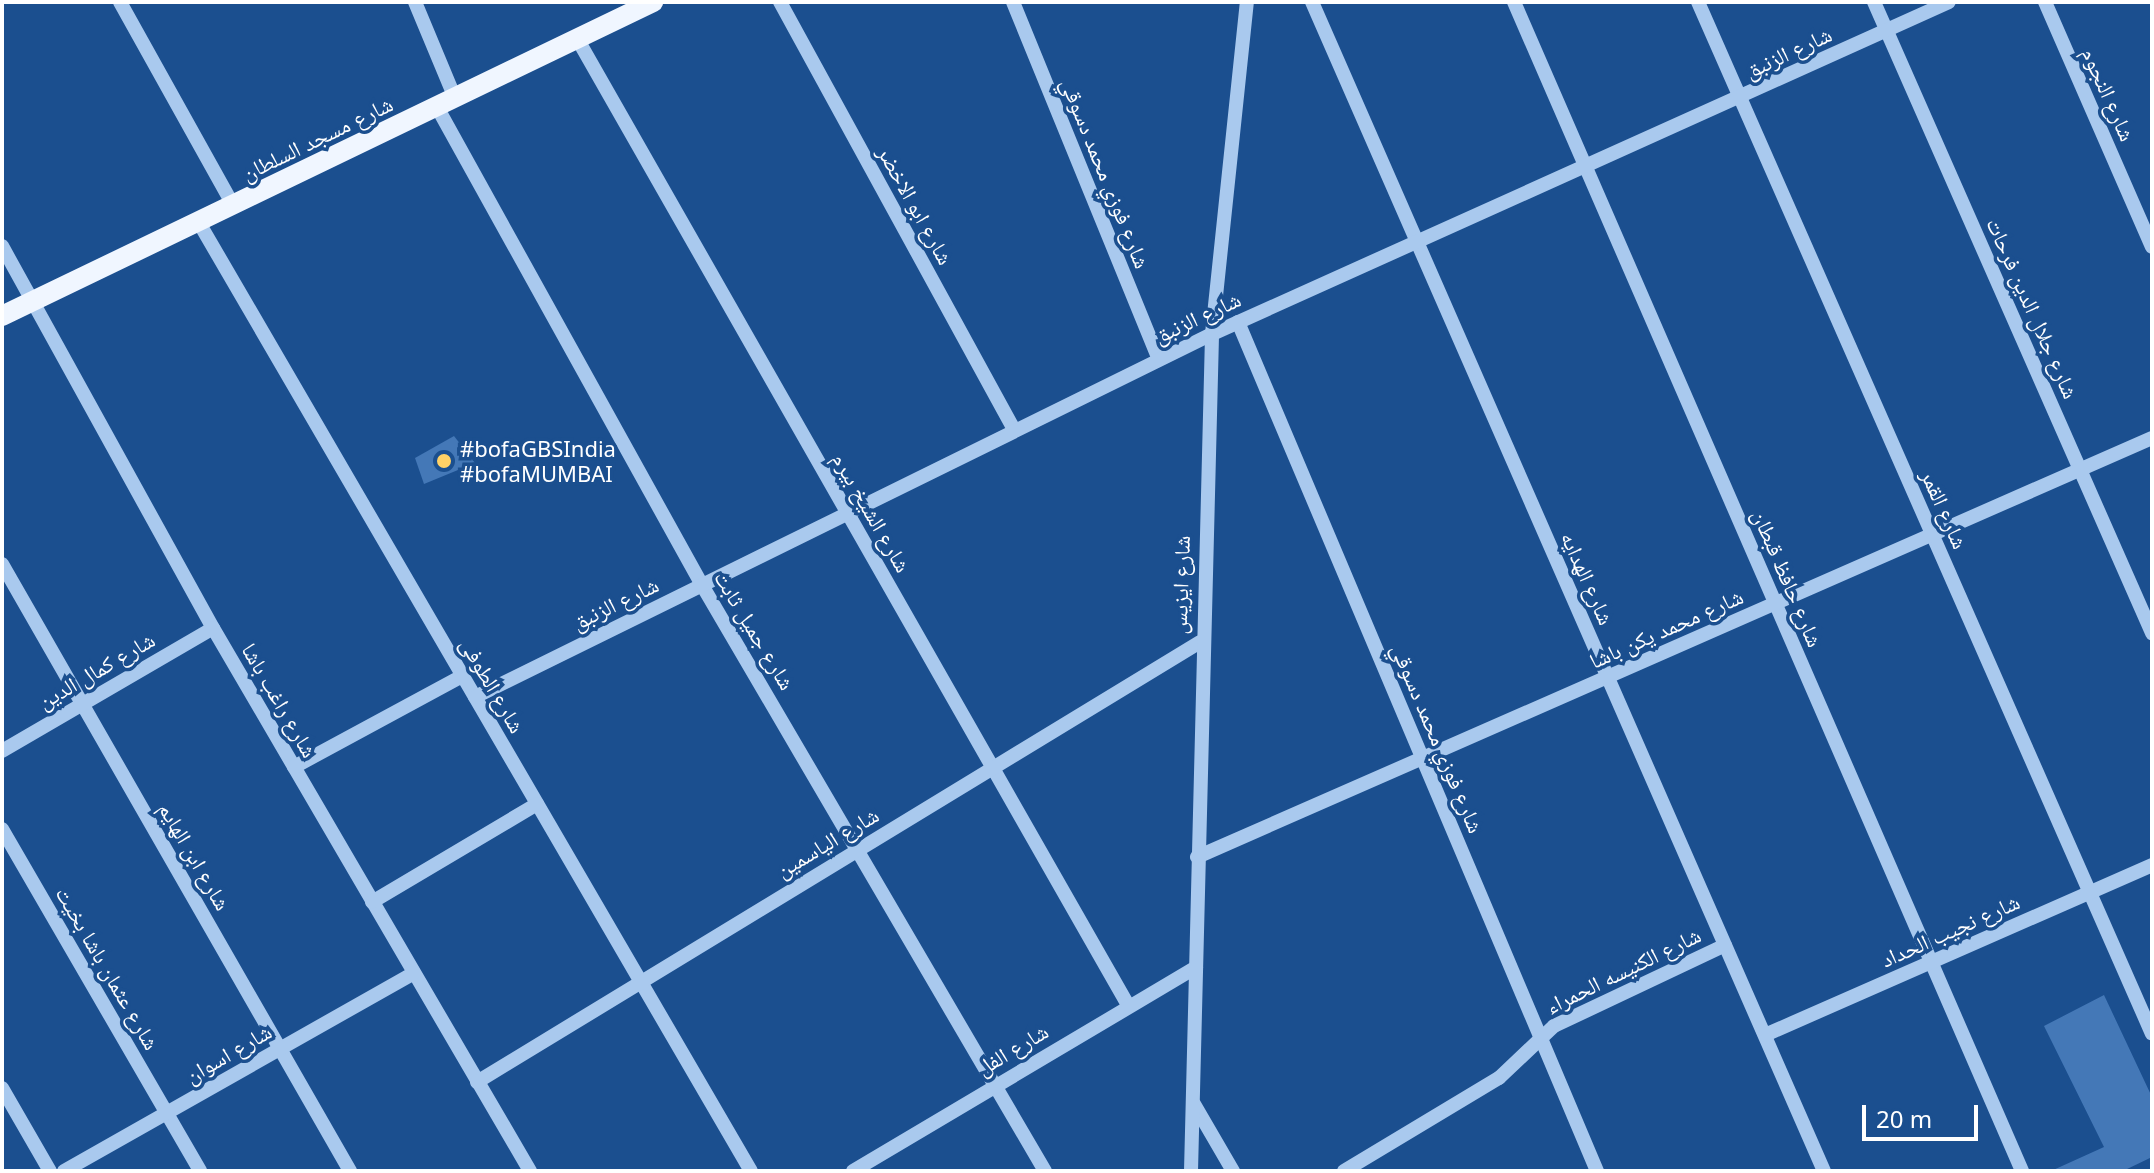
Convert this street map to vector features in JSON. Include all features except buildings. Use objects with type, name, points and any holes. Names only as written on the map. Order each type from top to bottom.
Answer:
[{"type":"main road","name":"شارع مسجد السلطان","points":[[2,316],[653,2]]},
{"type":"street","points":[[120,2],[233,205]]},
{"type":"street","name":"شارع جميل ثابت","points":[[415,2],[446,102],[702,585],[860,848],[1045,1171]]},
{"type":"street","name":"شارع ابو الاخضر","points":[[780,2],[1014,430]]},
{"type":"street","name":"شارع فوزي محمد دسوقي","points":[[1013,2],[1159,359]]},
{"type":"street","name":"شارع ايزيس","points":[[1191,1171],[1200,642],[1212,334],[1247,2]]},
{"type":"street","name":"شارع الهدايه","points":[[1312,2],[1824,1171]]},
{"type":"street","name":"شارع حافظ قبطان","points":[[1514,2],[2022,1171]]},
{"type":"street","name":"شارع القمر","points":[[1698,2],[2152,1034]]},
{"type":"street","name":"شارع جلال الدين فرحات","points":[[1874,2],[2152,633]]},
{"type":"street","name":"شارع الزنبق","points":[[475,697],[1212,334],[1949,2]]},
{"type":"street","name":"شارع النجوم","points":[[2045,2],[2152,247]]},
{"type":"street","name":"شارع الشيخ بيرم","points":[[578,40],[1128,1005]]},
{"type":"street","name":"شارع الطوفى","points":[[198,221],[751,1171]]},
{"type":"street","name":"شارع راغب باشا","points":[[2,246],[213,628],[530,1171]]},
{"type":"street","name":"شارع فوزي محمد دسوقي","points":[[1238,322],[1597,1171]]},
{"type":"street","name":"شارع محمد يكن باشا","points":[[1197,857],[2152,438]]},
{"type":"street","name":"شارع ابن الهايم","points":[[2,564],[350,1171]]},
{"type":"street","name":"شارع كمال الدين","points":[[2,751],[213,628]]},
{"type":"street","name":"شارع الياسمين","points":[[477,1082],[1200,642]]},
{"type":"street","points":[[294,767],[462,676]]},
{"type":"street","points":[[372,902],[537,804]]},
{"type":"street","name":"شارع عثمان باشا بخيت","points":[[2,829],[200,1171]]},
{"type":"street","name":"شارع نجيب الحداد","points":[[1765,1035],[2152,865]]},
{"type":"street","name":"شارع الكنيسه الحمراء","points":[[1344,1171],[1499,1078],[1540,1036],[1725,945]]},
{"type":"street","name":"شارع الفل","points":[[853,1171],[1196,967]]},
{"type":"street","name":"شارع اسوان","points":[[64,1171],[414,973]]},
{"type":"street","points":[[2,1088],[50,1171]]},
{"type":"street","points":[[1193,1104],[1233,1171]]},
{"type":"place","name":"#bofaGBSIndia #bofaMUMBAI","points":[[444,461]]}]
